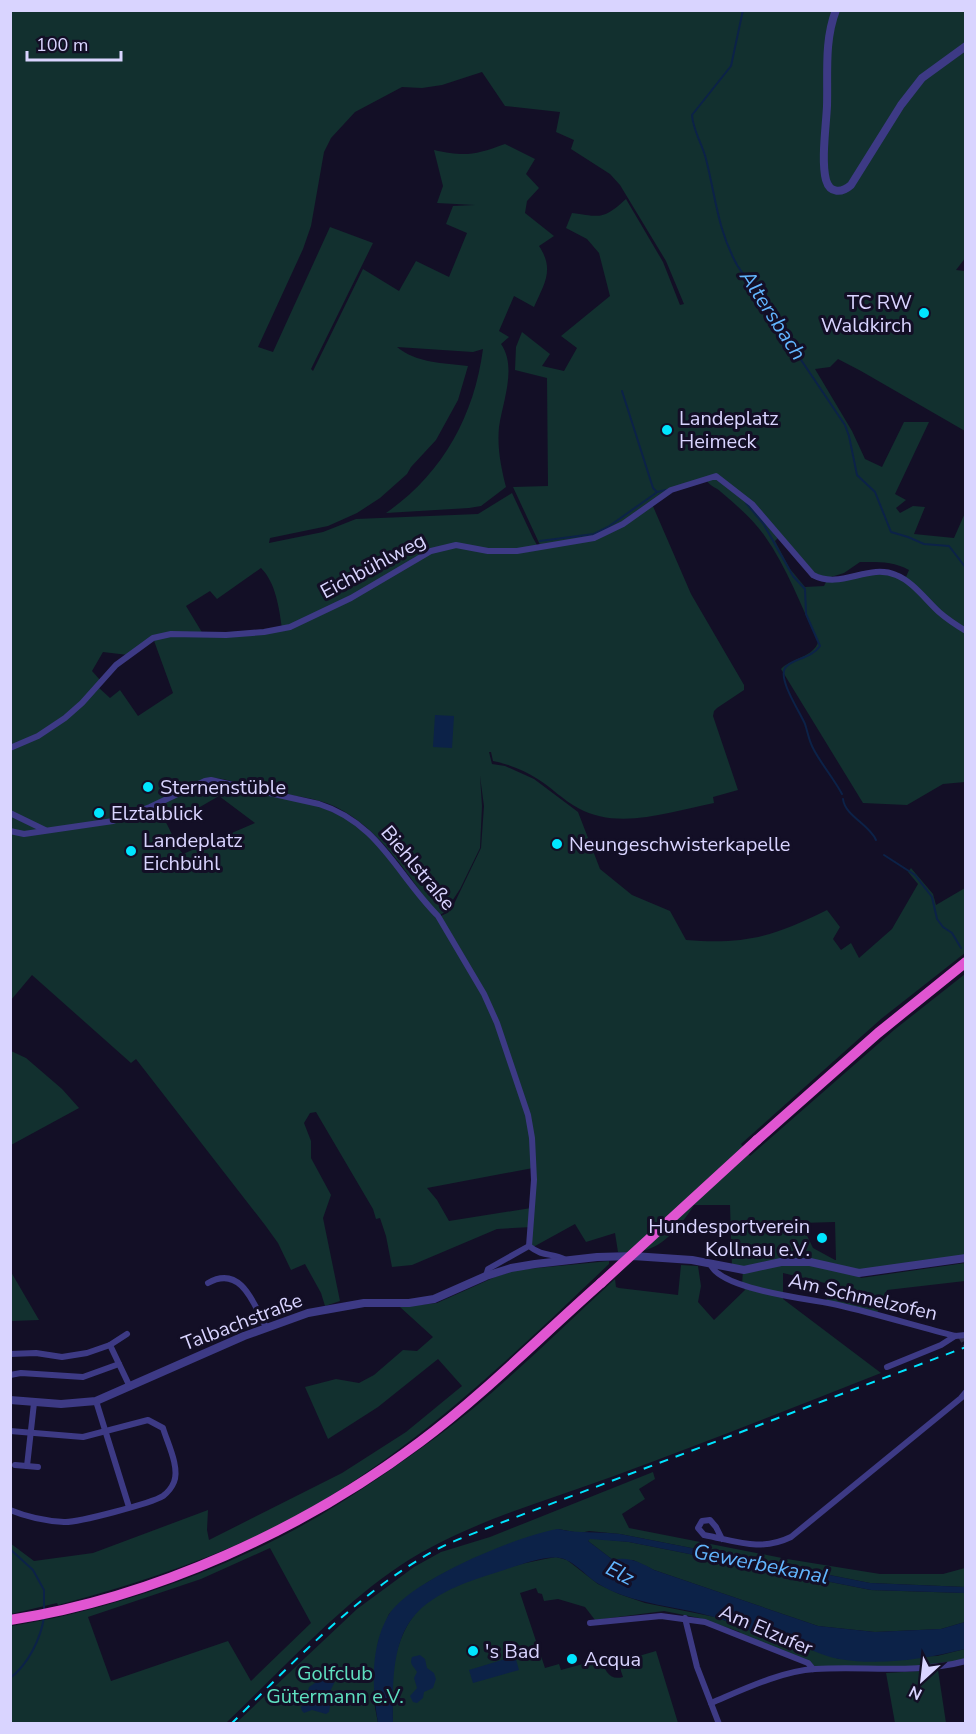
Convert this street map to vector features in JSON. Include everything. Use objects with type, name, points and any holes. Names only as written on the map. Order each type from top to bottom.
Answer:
[{"type":"highway","points":[[10,1620],[59,1610],[154,1583],[202,1565],[267,1536],[331,1502],[393,1461],[435,1430],[878,1033],[966,962]]},
{"type":"street","points":[[836,10],[829,32],[825,147],[826,180],[830,188],[837,192],[844,191],[850,185],[901,105],[922,78],[966,46]]},
{"type":"street","name":"Eichbühlweg","points":[[10,748],[38,736],[65,718],[116,666],[153,638],[171,634],[264,633],[290,627],[351,598],[431,551],[456,546],[488,551],[516,551],[594,538],[623,524],[671,490],[716,476],[752,504],[813,574],[827,580],[845,579],[878,572],[895,574],[966,631]]},
{"type":"street","name":"Biehlstraße","points":[[10,831],[24,834],[113,821],[211,780],[319,804],[334,809],[362,826],[384,848],[438,916],[484,994],[497,1023],[528,1115],[532,1138],[534,1180],[529,1246]]},
{"type":"street","points":[[10,813],[47,831]]},
{"type":"street","points":[[486,1276],[488,1269],[529,1246],[539,1254],[560,1257],[567,1261]]},
{"type":"street","name":"Talbachstraße","points":[[10,1400],[73,1404],[96,1401],[266,1327],[328,1308],[364,1303],[410,1303],[434,1299],[486,1276],[511,1268],[597,1257],[671,1257],[710,1263],[712,1269],[722,1276],[764,1291]]},
{"type":"street","points":[[710,1263],[744,1270],[781,1262],[798,1262],[859,1273],[966,1258]]},
{"type":"street","points":[[208,1283],[223,1278],[243,1286],[266,1327]]},
{"type":"street","name":"Am Schmelzofen","points":[[764,1291],[840,1305],[955,1336],[966,1335]]},
{"type":"street","points":[[10,1354],[36,1353],[62,1358],[110,1345],[127,1334]]},
{"type":"street","name":"Am Schmelzofen","points":[[886,1367],[942,1345],[955,1336]]},
{"type":"street","points":[[110,1345],[130,1387]]},
{"type":"street","points":[[10,1375],[21,1373],[83,1377],[119,1364]]},
{"type":"street","points":[[722,1539],[766,1546],[791,1537],[966,1392]]},
{"type":"street","points":[[96,1401],[129,1507]]},
{"type":"street","points":[[27,1466],[34,1403]]},
{"type":"street","points":[[10,1431],[77,1437],[148,1420],[163,1428],[174,1464],[174,1482],[162,1496],[147,1503],[67,1522],[38,1518],[10,1510]]},
{"type":"street","points":[[15,1465],[38,1467]]},
{"type":"street","name":"Am Elzufer","points":[[591,1623],[661,1616],[705,1622],[808,1663],[813,1669],[932,1668],[966,1661]]},
{"type":"street","points":[[685,1618],[697,1667],[719,1724]]},
{"type":"street","points":[[711,1703],[748,1687],[795,1672],[813,1669]]},
{"type":"green space","points":[[11,11],[965,11],[966,257],[956,270],[965,271],[965,431],[838,359],[830,367],[815,369],[852,431],[865,459],[882,467],[904,422],[929,422],[895,494],[906,500],[896,508],[900,513],[913,506],[925,507],[914,534],[954,538],[965,513],[965,782],[943,784],[907,805],[863,803],[781,669],[812,651],[818,642],[787,573],[772,547],[754,523],[707,481],[672,491],[652,504],[691,594],[744,685],[744,690],[717,708],[713,716],[738,790],[713,797],[714,803],[646,817],[611,818],[594,815],[578,808],[531,775],[493,761],[491,752],[489,752],[492,764],[505,766],[534,779],[578,812],[600,869],[632,895],[670,911],[686,940],[726,941],[759,937],[827,910],[840,927],[833,939],[841,950],[851,943],[859,958],[892,929],[918,884],[908,872],[911,868],[933,894],[936,905],[965,888],[965,953],[881,1019],[741,1144],[750,1156],[894,1030],[965,974],[965,1258],[854,1272],[861,1278],[965,1263],[965,1281],[887,1290],[876,1316],[826,1303],[829,1284],[783,1273],[783,1299],[881,1373],[648,1464],[505,1514],[426,1550],[401,1565],[355,1600],[310,1640],[226,1723],[11,1723],[11,1626],[52,1619],[136,1596],[221,1565],[301,1526],[375,1480],[461,1418],[506,1380],[615,1279],[616,1287],[619,1288],[678,1295],[681,1265],[698,1266],[701,1286],[698,1302],[714,1320],[745,1290],[742,1285],[743,1270],[732,1267],[730,1205],[694,1205],[679,1226],[665,1239],[658,1245],[642,1251],[618,1252],[615,1233],[586,1242],[575,1224],[535,1246],[532,1246],[532,1227],[497,1229],[412,1265],[392,1267],[380,1218],[376,1219],[373,1209],[316,1112],[310,1113],[304,1123],[311,1141],[311,1158],[331,1195],[323,1218],[340,1301],[325,1306],[321,1293],[305,1264],[291,1270],[278,1243],[265,1225],[136,1059],[131,1063],[32,975],[11,1000],[11,814],[47,832],[113,822],[150,808],[166,822],[183,854],[255,823],[219,796],[193,811],[165,817],[150,807],[112,820],[47,830],[11,812]],"holes":[[[482,72],[505,106],[560,112],[556,132],[574,140],[571,149],[610,174],[620,185],[666,261],[684,304],[680,305],[663,262],[626,199],[606,214],[596,216],[572,213],[566,228],[587,239],[599,253],[610,296],[561,336],[577,348],[564,371],[542,366],[550,354],[522,332],[516,347],[515,370],[547,378],[548,486],[513,487],[541,547],[533,538],[512,493],[478,514],[356,519],[323,532],[269,543],[270,538],[328,526],[357,513],[380,498],[407,474],[436,440],[458,400],[468,366],[421,359],[397,347],[473,352],[483,349],[472,398],[452,442],[424,480],[386,513],[481,506],[506,487],[500,457],[499,427],[508,384],[508,363],[501,344],[509,337],[499,331],[514,296],[534,307],[544,284],[547,270],[544,255],[539,246],[554,236],[525,213],[527,201],[539,188],[526,174],[535,159],[505,144],[470,154],[434,150],[443,186],[437,203],[475,205],[453,206],[446,224],[467,233],[449,277],[416,261],[399,291],[363,269],[313,371],[311,369],[373,243],[330,227],[273,352],[258,347],[303,249],[311,226],[324,152],[331,138],[355,112],[402,87],[422,88],[442,85]],[[779,537],[821,580],[826,582],[824,586],[805,587],[790,569],[775,541]],[[860,562],[879,562],[909,570],[906,577],[880,570],[837,578],[831,577],[844,573]],[[261,568],[273,588],[282,628],[203,634],[186,606],[210,591],[217,599]],[[153,638],[173,693],[138,716],[120,690],[110,698],[98,687],[101,681],[92,671],[103,652],[128,655]],[[480,776],[484,806],[481,848],[454,904],[447,913],[437,918],[380,846],[359,827],[327,810],[267,792],[319,801],[352,816],[393,855],[438,916],[445,912],[460,889],[480,848],[482,806]],[[211,778],[231,781],[257,789],[229,782]],[[533,1168],[531,1208],[449,1221],[427,1188]],[[835,1222],[835,1260],[813,1248],[801,1223]],[[270,1548],[311,1623],[251,1681],[228,1641],[111,1681],[88,1617],[201,1579]]]},
{"type":"green space","points":[[11,1051],[26,1058],[62,1089],[79,1108],[11,1145]]},
{"type":"green space","points":[[609,1261],[609,1264],[529,1340],[446,1412],[359,1478],[312,1507],[263,1533],[162,1574],[58,1605],[57,1603],[11,1614],[10,1543],[34,1561],[93,1553],[208,1510],[209,1540],[342,1473],[406,1432],[462,1386],[438,1359],[378,1407],[328,1439],[305,1387],[336,1379],[359,1383],[374,1375],[403,1350],[417,1351],[433,1337],[400,1307],[437,1303],[495,1277],[517,1270]]},
{"type":"green space","points":[[11,1272],[39,1320],[11,1321]]},
{"type":"green space","name":"Golfclub Gütermann e.V.","points":[[653,1472],[655,1479],[639,1489],[645,1499],[622,1514],[629,1528],[787,1559],[880,1574],[943,1574],[965,1568],[965,1587],[870,1583],[620,1534],[589,1531],[580,1533],[558,1529],[454,1568],[408,1596],[389,1614],[378,1642],[374,1702],[378,1723],[235,1724],[357,1609],[414,1567],[441,1552],[490,1537]]},
{"type":"green space","points":[[590,1538],[629,1542],[871,1590],[965,1593],[965,1622],[941,1629],[875,1632],[818,1626],[654,1570],[633,1560],[613,1560],[588,1541]]},
{"type":"green space","points":[[556,1557],[567,1560],[598,1584],[619,1594],[645,1603],[715,1617],[765,1636],[789,1641],[839,1659],[937,1656],[965,1649],[965,1661],[951,1665],[813,1669],[808,1663],[739,1634],[740,1632],[699,1618],[664,1611],[595,1620],[585,1607],[558,1599],[544,1601],[542,1594],[538,1593],[536,1588],[520,1593],[545,1668],[559,1664],[561,1670],[601,1659],[608,1674],[618,1678],[623,1677],[618,1662],[656,1651],[678,1723],[393,1724],[393,1667],[406,1628],[420,1608],[439,1594],[471,1579],[506,1568]]},
{"type":"green space","points":[[938,1670],[946,1723],[895,1723],[886,1673]]},
{"type":"water","points":[[435,715],[454,716],[452,748],[433,747]]},
{"type":"water","points":[[558,1529],[620,1534],[870,1583],[965,1587],[965,1593],[871,1590],[629,1542],[590,1539],[588,1541],[613,1560],[635,1561],[654,1570],[818,1626],[875,1632],[941,1629],[965,1622],[965,1649],[935,1656],[887,1662],[839,1659],[714,1617],[622,1595],[597,1583],[565,1559],[546,1558],[466,1583],[442,1594],[423,1607],[410,1622],[401,1641],[395,1663],[393,1723],[378,1723],[374,1696],[375,1655],[382,1628],[399,1602],[440,1575],[492,1550]]},
{"type":"water","points":[[420,1655],[425,1659],[427,1668],[434,1673],[436,1679],[433,1688],[424,1692],[423,1698],[417,1703],[413,1702],[410,1696],[417,1688],[414,1678],[417,1672],[411,1662],[412,1657]]},
{"type":"water","points":[[515,1656],[519,1670],[473,1683],[469,1670]]},
{"type":"water","points":[[330,1673],[336,1679],[328,1696],[329,1712],[326,1714],[312,1710],[304,1713],[301,1707],[309,1687]]},
{"type":"waterway","name":"Altersbach","points":[[743,10],[731,66],[692,115],[730,251],[737,265],[845,425],[857,475],[875,492],[891,532],[924,544],[949,546],[966,568]]},
{"type":"waterway","points":[[622,391],[653,488],[657,492],[666,490]]},
{"type":"waterway","points":[[540,541],[594,534],[608,527],[656,493]]},
{"type":"waterway","points":[[746,503],[763,523],[793,576],[805,589],[806,614],[820,646],[811,654],[788,665],[785,668],[784,680],[805,724],[812,747],[842,794]]},
{"type":"waterway","points":[[843,799],[852,815],[873,834],[876,840]]},
{"type":"waterway","points":[[884,855],[915,875],[932,897],[937,919],[952,933],[961,948]]},
{"type":"waterway","points":[[10,1549],[33,1570],[44,1590],[44,1611]]},
{"type":"waterway","points":[[10,1678],[17,1673],[33,1651],[44,1617]]},
{"type":"tunnel","points":[[961,1336],[966,1345]]},
{"type":"railway","points":[[231,1724],[345,1615],[394,1576],[438,1549],[495,1525],[966,1347]]},
{"type":"place","name":"TC RW Waldkirch","points":[[924,313]]},
{"type":"place","name":"Landeplatz Heimeck","points":[[667,430]]},
{"type":"place","name":"Sternenstüble","points":[[148,787]]},
{"type":"place","name":"Elztalblick","points":[[99,813]]},
{"type":"place","name":"Neungeschwisterkapelle","points":[[557,844]]},
{"type":"place","name":"Landeplatz Eichbühl","points":[[131,851]]},
{"type":"place","name":"Hundesportverein Kollnau e.V.","points":[[822,1238]]},
{"type":"place","name":"'s Bad","points":[[473,1651]]},
{"type":"place","name":"Acqua","points":[[572,1659]]},
{"type":"water label","name":"Gewerbekanal","points":[[761,1564]]},
{"type":"water label","name":"Elz","points":[[620,1573]]}]
